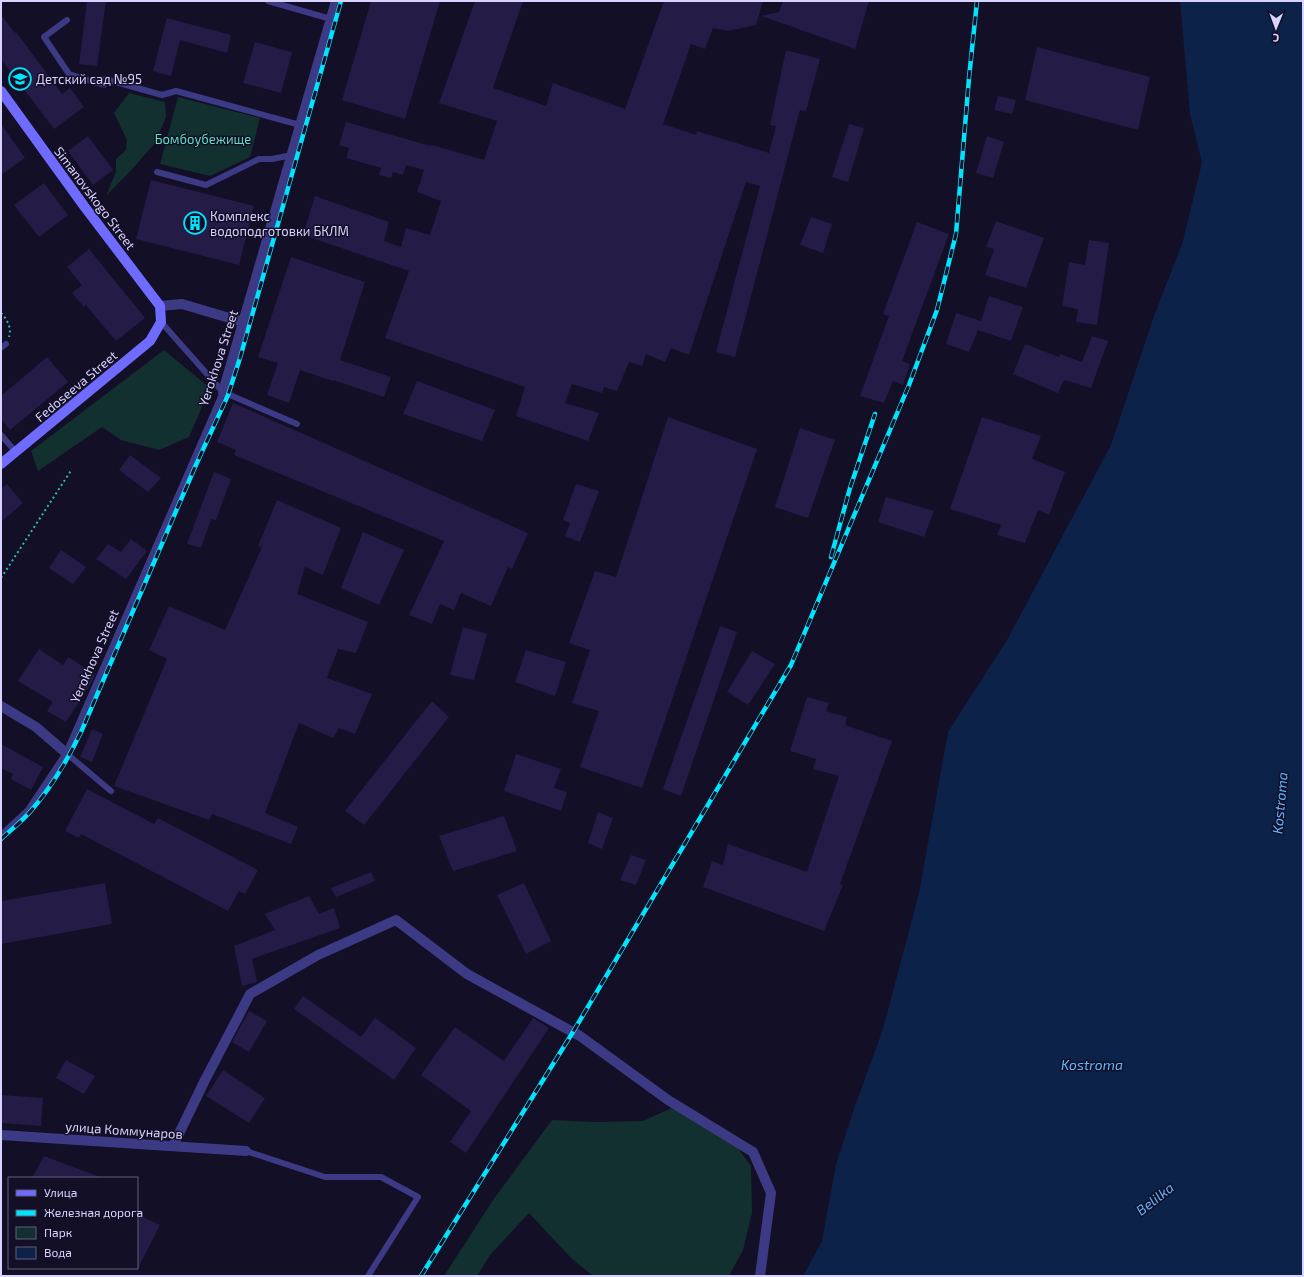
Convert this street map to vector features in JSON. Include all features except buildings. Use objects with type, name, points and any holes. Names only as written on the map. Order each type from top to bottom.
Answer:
[{"type":"street","name":"Yerokhova Street","points":[[223,392],[336,1]]},
{"type":"street","name":"Simanovskogo Street","points":[[1,91],[84,206],[160,306]]},
{"type":"street","points":[[162,322],[160,306],[182,304],[244,322]]},
{"type":"street","name":"Fedoseeva Street","points":[[1,464],[150,341],[162,322]]},
{"type":"street","points":[[1,706],[36,727],[66,753]]},
{"type":"street","points":[[173,1146],[205,1080],[250,994],[318,955],[396,920],[467,974],[580,1036],[668,1100],[753,1152],[771,1192],[760,1276]]},
{"type":"street","name":"улица Коммунаров","points":[[1,1135],[246,1151]]},
{"type":"lane","points":[[268,1],[331,19]]},
{"type":"lane","points":[[67,20],[44,37],[69,74],[162,96],[176,90],[300,125]]},
{"type":"lane","points":[[157,172],[206,185],[259,159],[272,159],[292,155]]},
{"type":"lane","points":[[162,322],[223,392],[297,424]]},
{"type":"lane","points":[[1,348],[6,344]]},
{"type":"lane","name":"Yerokhova Street","points":[[1,835],[28,810],[66,753],[223,392]]},
{"type":"lane","points":[[1,435],[16,452]]},
{"type":"lane","points":[[66,753],[111,791]]},
{"type":"lane","points":[[246,1151],[325,1177],[381,1177],[418,1197],[368,1276]]},
{"type":"path","points":[[1,313],[7,319],[10,334],[6,344]]},
{"type":"path","points":[[1,578],[72,469]]},
{"type":"green space","points":[[129,93],[165,102],[166,117],[155,143],[106,196],[116,172],[116,159],[126,150],[127,140],[114,113]]},
{"type":"green space","name":"Бомбоубежище","points":[[178,97],[260,118],[250,157],[210,176],[160,164]]},
{"type":"green space","points":[[164,350],[210,388],[189,437],[159,450],[121,440],[102,427],[38,471],[31,451]]},
{"type":"green space","points":[[674,1107],[724,1129],[751,1166],[752,1213],[743,1250],[729,1276],[593,1276],[571,1258],[529,1213],[490,1255],[477,1276],[444,1276],[493,1200],[552,1120],[594,1122],[643,1121]]},
{"type":"water","name":"Kostroma","points":[[1180,1],[1303,1],[1303,1276],[803,1276],[822,1241],[836,1164],[883,1029],[919,893],[948,732],[1007,640],[1111,445],[1153,319],[1183,241],[1202,162],[1190,114]]},
{"type":"railway","points":[[1,839],[38,803],[58,774],[76,743],[195,467],[228,395],[240,358],[341,1]]},
{"type":"railway","points":[[421,1276],[573,1032],[791,665],[909,385],[937,310],[956,234],[977,1]]},
{"type":"railway","points":[[831,557],[850,488],[875,414]]},
{"type":"place","name":"Детский сад №95","points":[[20,79]]},
{"type":"place","name":"Комплекс водоподготовки БКЛМ","points":[[195,223]]},
{"type":"water label","name":"Belilka","points":[[1155,1199]]}]
